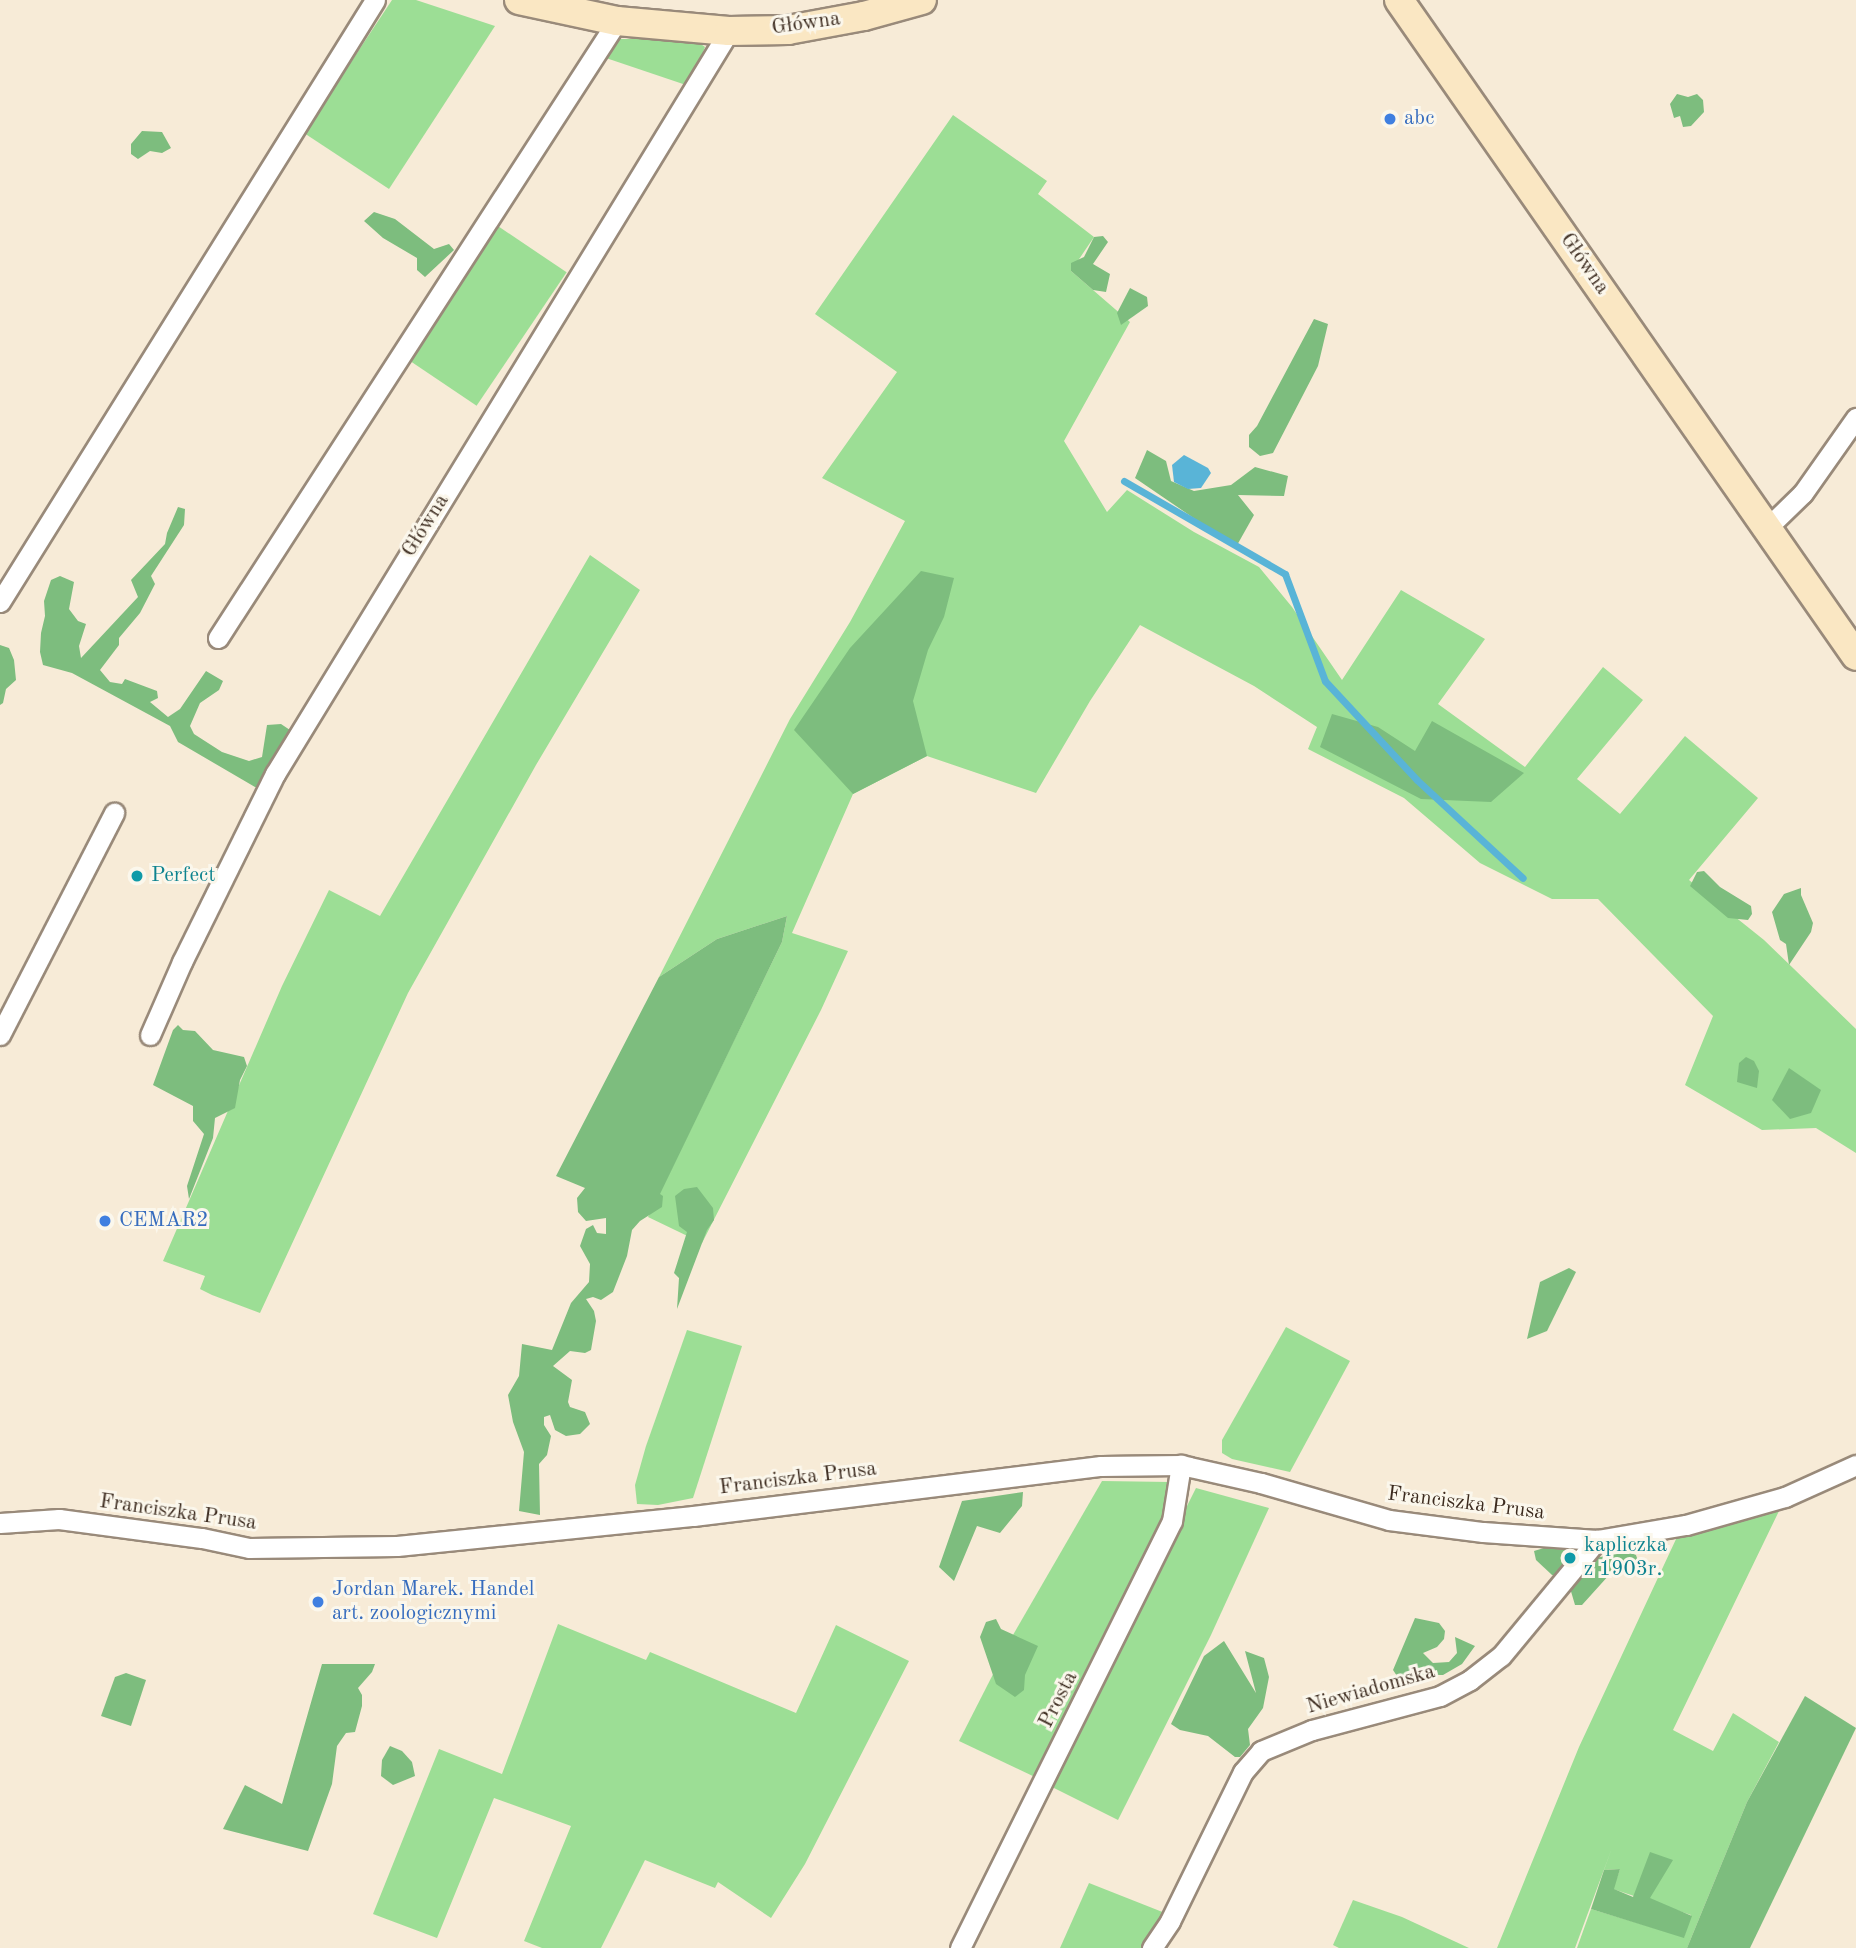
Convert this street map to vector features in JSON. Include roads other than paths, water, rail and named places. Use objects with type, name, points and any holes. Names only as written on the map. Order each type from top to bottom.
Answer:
[{"type":"street","points":[[0,602],[375,0]]},
{"type":"street","name":"Główna","points":[[519,0],[617,21],[729,31],[788,30],[864,16],[922,0]]},
{"type":"street","name":"Główna","points":[[1399,0],[1856,656]]},
{"type":"street","points":[[218,638],[617,21]]},
{"type":"street","name":"Główna","points":[[150,1035],[182,962],[275,774],[729,31]]},
{"type":"street","points":[[1767,528],[1803,493],[1856,418]]},
{"type":"street","points":[[0,1035],[114,813]]},
{"type":"street","name":"Franciszka Prusa","points":[[0,1522],[59,1519],[202,1538],[249,1548],[397,1546],[692,1516],[1101,1466],[1181,1465],[1261,1483],[1390,1520],[1483,1532],[1597,1540]]},
{"type":"street","name":"Prosta","points":[[960,1948],[1171,1521],[1181,1465]]},
{"type":"street","points":[[1597,1540],[1686,1525],[1773,1500],[1856,1465]]},
{"type":"street","name":"Niewiadomska","points":[[1152,1948],[1170,1921],[1243,1772],[1261,1751],[1312,1730],[1440,1696],[1470,1681],[1501,1656],[1597,1540]]},
{"type":"water","points":[[1184,455],[1208,468],[1211,473],[1201,488],[1188,489],[1174,482],[1172,465]]},
{"type":"waterway","points":[[1124,481],[1285,574],[1325,681],[1417,780],[1523,878]]},
{"type":"place","name":"abc","points":[[1390,119]]},
{"type":"place","name":"Perfect","points":[[137,876]]},
{"type":"place","name":"CEMAR2","points":[[105,1221]]},
{"type":"place","name":"kapliczka z 1903r.","points":[[1570,1558]]},
{"type":"place","name":"Jordan Marek. Handel art. zoologicznymi","points":[[318,1602]]}]
